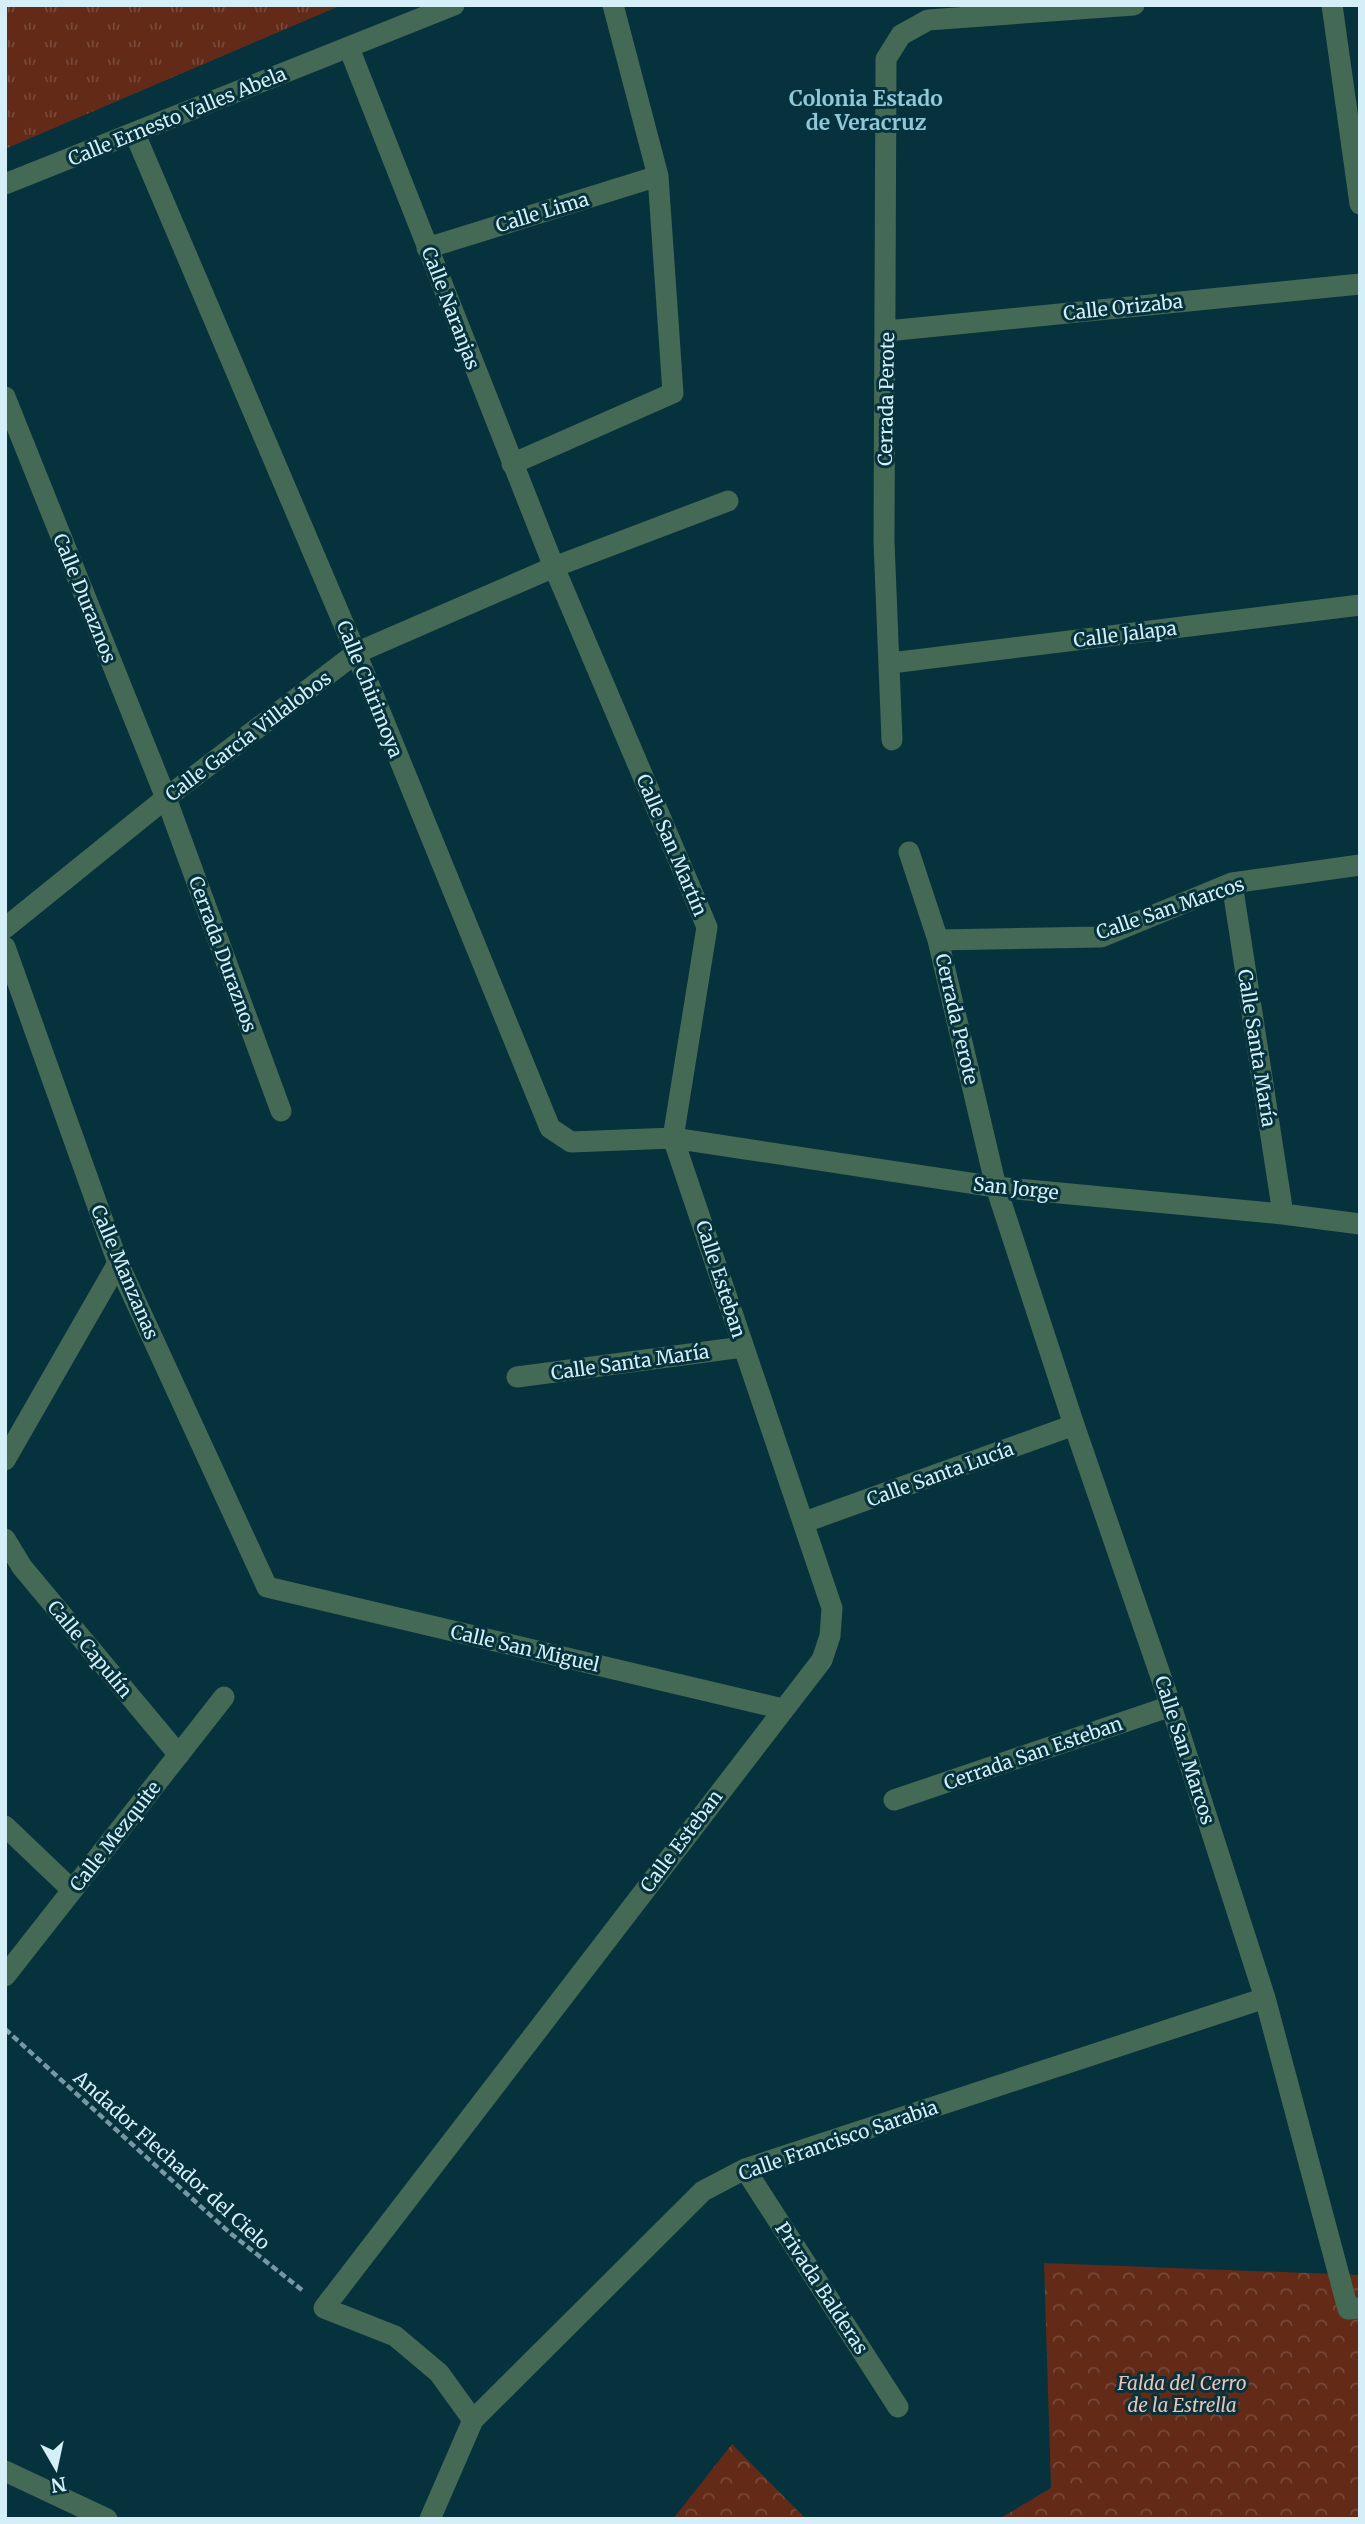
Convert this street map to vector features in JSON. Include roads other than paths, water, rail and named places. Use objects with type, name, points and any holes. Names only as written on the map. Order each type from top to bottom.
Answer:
[{"type":"street","name":"Calle Ernesto Valles Abela","points":[[5,184],[454,5]]},
{"type":"street","points":[[512,464],[673,393],[658,176],[613,5]]},
{"type":"street","name":"Cerrada Perote","points":[[892,740],[891,663],[884,542],[887,331],[886,58],[901,35],[928,20],[1134,5]]},
{"type":"street","points":[[1332,5],[1352,94],[1360,204]]},
{"type":"street","name":"Calle Naranjas","points":[[349,48],[554,567]]},
{"type":"street","name":"Calle Chirimoya","points":[[135,134],[356,653],[551,1128],[571,1142],[673,1138]]},
{"type":"street","name":"Calle Lima","points":[[427,248],[658,176]]},
{"type":"street","name":"Calle Orizaba","points":[[887,331],[1360,284]]},
{"type":"street","name":"Calle Duraznos","points":[[5,397],[166,798]]},
{"type":"street","name":"Calle García Villalobos","points":[[5,928],[166,798],[356,653],[554,567],[728,501]]},
{"type":"street","name":"Calle San Martín","points":[[554,567],[707,927],[673,1138]]},
{"type":"street","name":"Calle Jalapa","points":[[891,663],[1360,605]]},
{"type":"street","name":"Cerrada Duraznos","points":[[166,798],[281,1111]]},
{"type":"street","name":"Cerrada Perote","points":[[909,852],[938,940],[996,1187]]},
{"type":"street","name":"Calle San Marcos","points":[[938,940],[1101,937],[1232,883],[1360,865]]},
{"type":"street","name":"Calle Santa María","points":[[1232,883],[1283,1214]]},
{"type":"street","name":"Calle Manzanas","points":[[5,947],[118,1263],[267,1587]]},
{"type":"street","name":"San Jorge","points":[[673,1138],[996,1187],[1283,1214],[1360,1224]]},
{"type":"street","name":"Calle Esteban","points":[[473,2420],[439,2373],[396,2336],[324,2308],[822,1660],[830,1636],[832,1608],[805,1522],[673,1138]]},
{"type":"street","name":"Calle San Marcos","points":[[996,1187],[1074,1425],[1171,1706],[1265,1998],[1348,2309],[1360,2308]]},
{"type":"street","points":[[5,1460],[118,1263]]},
{"type":"street","name":"Calle Santa María","points":[[517,1377],[743,1347]]},
{"type":"street","name":"Calle Santa Lucía","points":[[805,1522],[1074,1425]]},
{"type":"street","name":"Calle Capulín","points":[[5,1539],[22,1567],[179,1755]]},
{"type":"street","name":"Calle San Miguel","points":[[267,1587],[783,1709]]},
{"type":"street","name":"Calle Mezquite","points":[[5,1976],[224,1696]]},
{"type":"street","name":"Cerrada San Esteban","points":[[894,1800],[1171,1706]]},
{"type":"street","points":[[5,1826],[72,1890]]},
{"type":"street","name":"Calle Francisco Sarabia","points":[[430,2519],[473,2420],[703,2191],[745,2169],[1265,1998]]},
{"type":"street","name":"Privada Balderas","points":[[745,2169],[898,2407]]},
{"type":"street","points":[[5,2471],[107,2519]]},
{"type":"district","name":"Colonia Estado de Veracruz","points":[[866,110]]},
{"type":"park label","name":"Falda del Cerro de la Estrella","points":[[1182,2394]]}]
